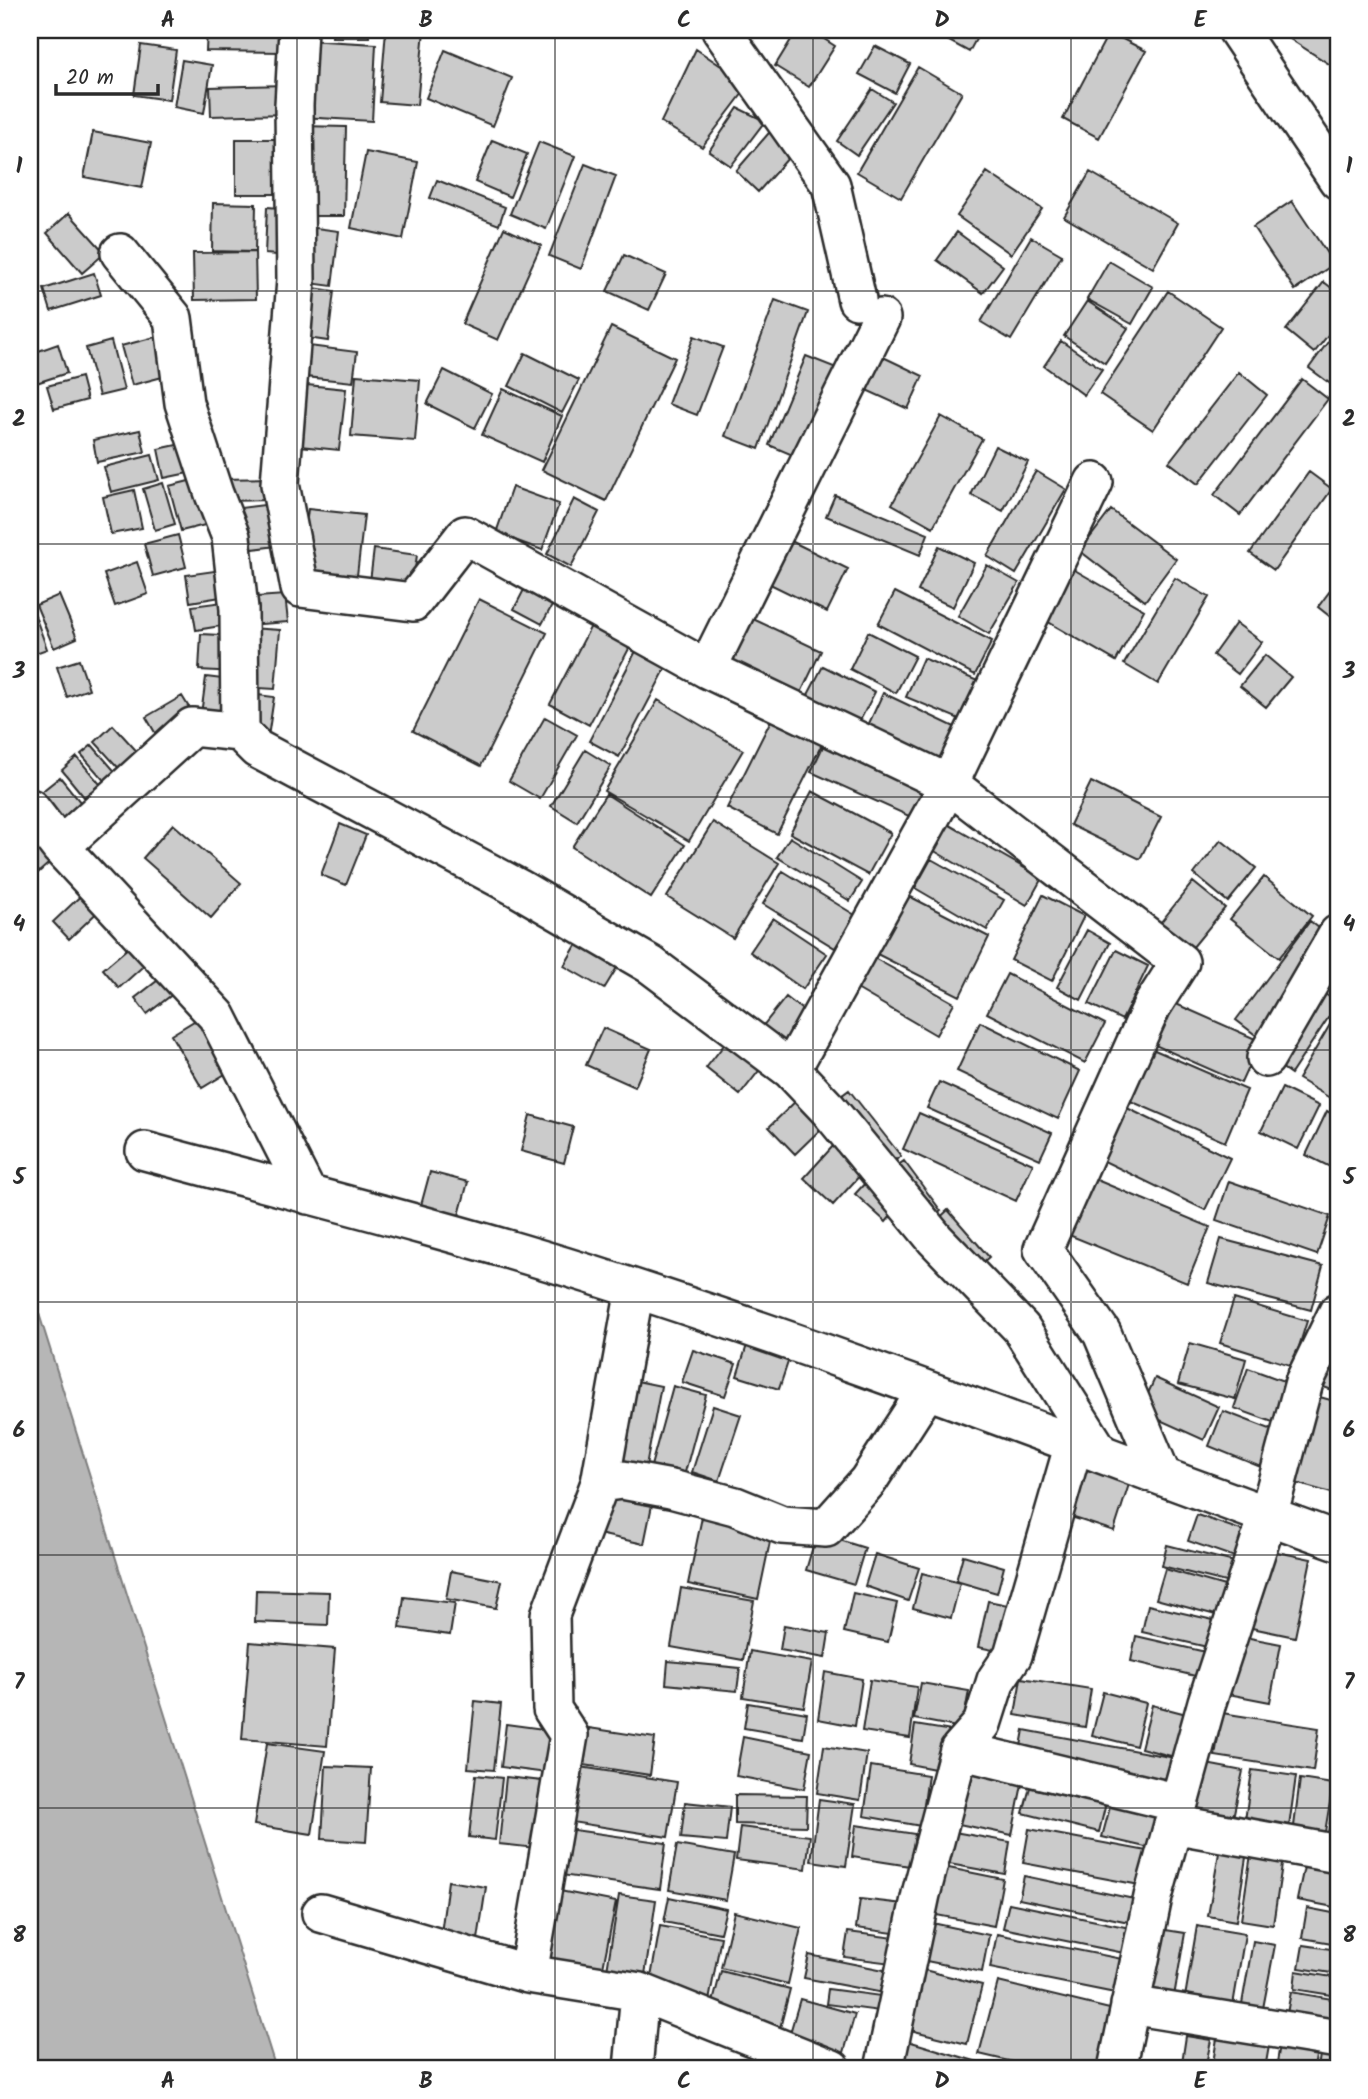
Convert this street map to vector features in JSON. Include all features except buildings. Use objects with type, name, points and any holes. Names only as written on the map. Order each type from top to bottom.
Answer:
[{"type":"street","points":[[298,30],[294,105],[296,280],[280,484],[300,588],[413,602],[465,535],[707,669],[949,783],[1180,962],[1152,1006],[1043,1249],[1102,1333],[1162,1476]]},
{"type":"street","points":[[707,669],[869,309],[831,185],[721,30]]},
{"type":"street","points":[[1237,30],[1338,180]]},
{"type":"street","points":[[120,253],[173,318],[184,403],[231,537],[239,609],[240,732]]},
{"type":"street","points":[[792,1070],[949,783],[1094,482]]},
{"type":"street","points":[[60,847],[192,727],[240,732],[257,749],[518,888],[651,965],[792,1070],[828,1109],[935,1239],[1021,1328],[1087,1448],[1013,1655],[996,1680],[982,1724],[959,1750],[921,1894],[884,2069]]},
{"type":"street","points":[[30,808],[60,847],[217,1016],[308,1195]]},
{"type":"street","points":[[1266,1058],[1338,934]]},
{"type":"street","points":[[145,1151],[520,1253],[635,1289],[784,1338],[1338,1541]]},
{"type":"street","points":[[528,1974],[569,1735],[552,1709],[550,1615],[600,1483],[635,1289]]},
{"type":"street","points":[[1117,2069],[1153,1897],[1206,1702],[1268,1516],[1304,1382],[1338,1312]]},
{"type":"street","points":[[600,1483],[622,1480],[671,1489],[735,1506],[782,1525],[826,1528],[868,1481],[927,1390]]},
{"type":"street","points":[[959,1750],[1176,1814],[1338,1854]]},
{"type":"street","points":[[321,1913],[528,1974],[640,1992],[761,2055],[832,2069]]},
{"type":"street","points":[[633,2069],[640,1992]]},
{"type":"street","points":[[1130,2005],[1338,2039]]},
{"type":"shaded area","points":[[30,1285],[276,2069],[30,2069]]}]
